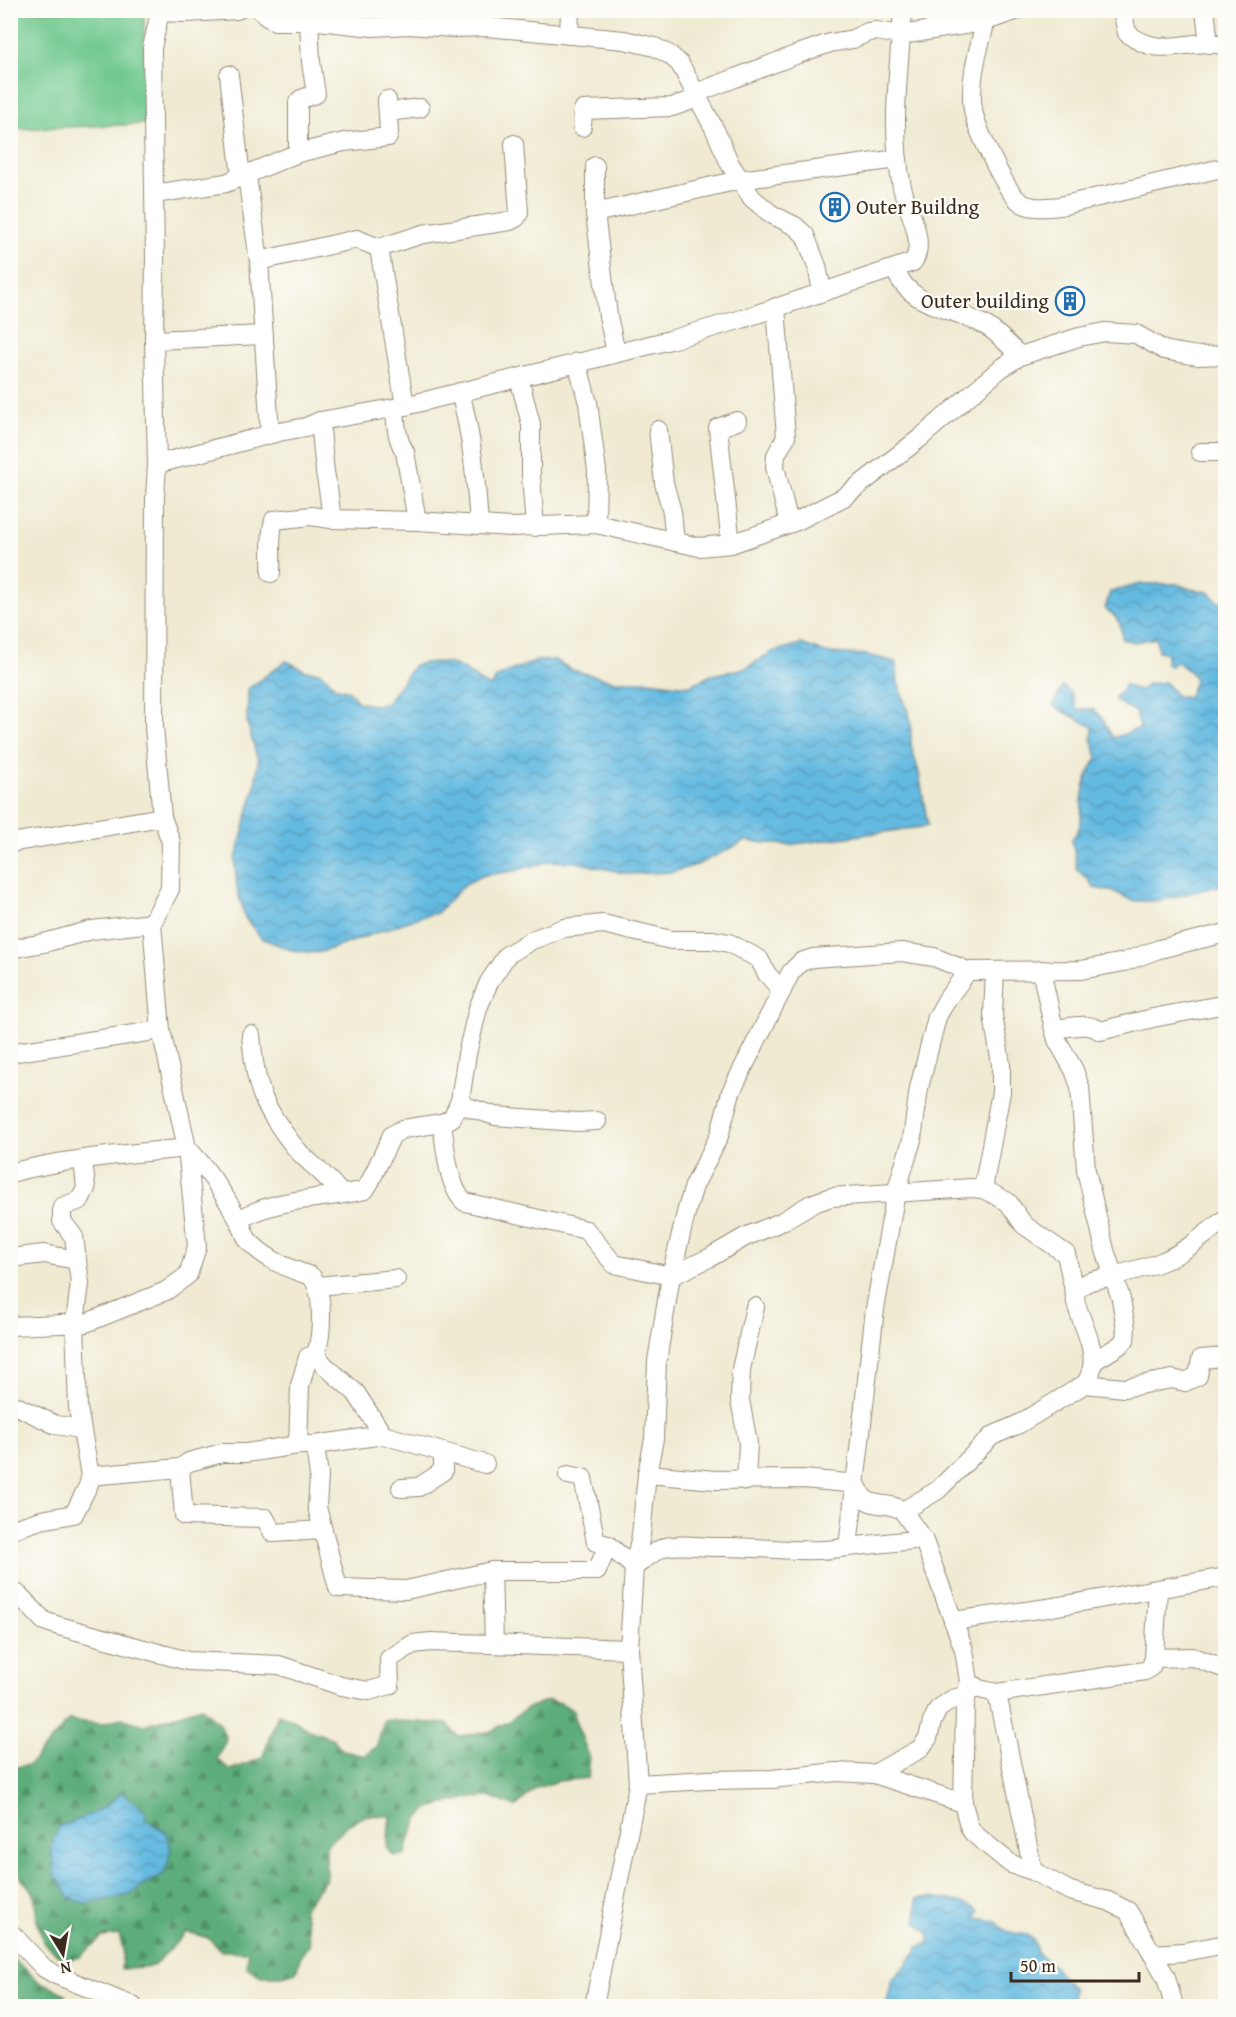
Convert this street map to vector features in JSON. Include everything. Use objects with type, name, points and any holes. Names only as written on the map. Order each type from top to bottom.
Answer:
[{"type":"street","points":[[10,1326],[86,1323],[166,1291],[188,1275],[197,1247],[187,1148],[161,1030],[152,923],[170,889],[171,842],[162,817],[154,727],[157,464],[152,48],[160,12],[237,10]]},
{"type":"street","points":[[260,10],[275,21],[309,20],[373,27],[408,25],[454,28],[486,27],[624,40],[655,47],[670,55],[680,64],[739,180],[753,198],[763,208],[805,235],[817,266],[822,291]]},
{"type":"street","points":[[569,35],[570,10]]},
{"type":"street","points":[[157,464],[270,434],[306,427],[320,421],[400,407],[711,328],[914,262],[918,254],[918,243],[902,188],[895,114],[903,10]]},
{"type":"street","points":[[582,127],[583,110],[672,107],[819,47],[853,39],[868,32],[901,35],[983,22],[1018,10]]},
{"type":"street","points":[[1117,11],[1127,33],[1146,45],[1169,47],[1217,45],[1205,10]]},
{"type":"street","points":[[298,153],[298,102],[316,94],[311,62],[309,20]]},
{"type":"street","points":[[983,22],[984,28],[972,88],[973,111],[979,132],[998,171],[1019,202],[1037,208],[1059,206],[1226,166]]},
{"type":"street","points":[[229,75],[259,261],[270,434]]},
{"type":"street","points":[[154,194],[226,183],[298,153],[344,142],[388,137],[390,132],[387,106],[420,108]]},
{"type":"street","points":[[259,261],[357,239],[379,248],[423,234],[501,223],[516,218],[519,213],[514,144]]},
{"type":"street","points":[[595,213],[739,180],[898,159]]},
{"type":"street","points":[[595,166],[595,213],[615,353]]},
{"type":"street","points":[[379,248],[400,407],[397,429],[400,444],[405,452],[417,521]]},
{"type":"street","points":[[895,270],[904,288],[920,298],[988,327],[1020,356]]},
{"type":"street","points":[[776,307],[786,437],[776,455],[775,466],[789,523]]},
{"type":"street","points":[[271,573],[270,534],[274,520],[311,516],[331,519],[535,527],[596,524],[699,547],[731,544],[789,523],[844,497],[928,431],[1000,369],[1020,356],[1079,337],[1105,332],[1136,334],[1164,350],[1198,356],[1226,355]]},
{"type":"street","points":[[154,340],[264,336]]},
{"type":"street","points":[[577,362],[588,403],[597,471],[596,524]]},
{"type":"street","points":[[519,378],[531,424],[531,476],[535,527]]},
{"type":"street","points":[[460,392],[473,453],[479,525]]},
{"type":"street","points":[[320,421],[331,500],[331,519]]},
{"type":"street","points":[[731,544],[718,428],[737,421]]},
{"type":"street","points":[[658,430],[664,483],[672,512],[675,542]]},
{"type":"street","points":[[1200,452],[1226,452]]},
{"type":"street","points":[[10,843],[162,817]]},
{"type":"street","points":[[10,949],[44,943],[92,930],[152,923]]},
{"type":"street","points":[[239,1220],[259,1210],[279,1204],[365,1190],[392,1135],[403,1129],[442,1123],[452,1118],[459,1104],[467,1054],[478,1008],[489,982],[507,955],[549,932],[580,925],[603,924],[671,940],[713,940],[729,944],[759,959],[767,974],[782,991]]},
{"type":"street","points":[[594,2007],[638,1784],[629,1649],[634,1567],[641,1535],[647,1474],[654,1439],[657,1361],[671,1276],[679,1237],[694,1186],[719,1136],[732,1092],[745,1063],[791,972],[801,962],[813,958],[902,952],[934,957],[968,971],[1081,970],[1124,962],[1159,949],[1226,933]]},
{"type":"street","points":[[1041,970],[1054,1029],[1080,1087],[1086,1170],[1124,1311],[1125,1340],[1094,1362]]},
{"type":"street","points":[[848,1547],[875,1309],[896,1192],[912,1140],[919,1088],[937,1017],[968,971]]},
{"type":"street","points":[[983,1189],[1001,1092],[1001,1064],[993,1015],[995,972]]},
{"type":"street","points":[[1054,1029],[1088,1025],[1101,1031],[1226,1004]]},
{"type":"street","points":[[10,1053],[161,1030]]},
{"type":"street","points":[[251,1035],[255,1065],[263,1096],[300,1153],[332,1180],[341,1194]]},
{"type":"street","points":[[459,1104],[495,1116],[578,1122],[597,1121]]},
{"type":"street","points":[[442,1123],[453,1182],[458,1195],[465,1202],[586,1230],[614,1264],[671,1276],[817,1202],[836,1196],[872,1196],[896,1192],[971,1188],[983,1189],[1008,1202],[1024,1225],[1066,1254],[1076,1304],[1090,1340],[1094,1362],[1090,1378],[1085,1384],[1019,1424],[992,1436],[938,1490],[903,1511]]},
{"type":"street","points":[[10,1173],[40,1165],[187,1148]]},
{"type":"street","points":[[187,1148],[200,1161],[239,1220],[248,1239],[289,1270],[311,1276],[317,1286],[320,1306],[320,1340],[316,1354],[308,1358],[300,1386],[307,1445],[319,1476],[317,1507],[338,1588],[406,1590],[492,1571],[597,1571],[608,1545]]},
{"type":"street","points":[[10,1530],[41,1520],[74,1514],[89,1484],[90,1476],[78,1408],[75,1323],[80,1283],[74,1237],[62,1221],[62,1207],[80,1200],[86,1188],[83,1159]]},
{"type":"street","points":[[1075,1295],[1077,1289],[1089,1281],[1171,1258],[1226,1218]]},
{"type":"street","points":[[10,1258],[44,1254],[76,1260]]},
{"type":"street","points":[[317,1286],[396,1278]]},
{"type":"street","points":[[746,1481],[748,1443],[740,1400],[741,1369],[755,1307]]},
{"type":"street","points":[[316,1354],[323,1364],[356,1393],[383,1435]]},
{"type":"street","points":[[1085,1384],[1124,1388],[1172,1379],[1185,1382],[1198,1376],[1201,1359],[1226,1357]]},
{"type":"street","points":[[10,1403],[56,1425],[81,1429]]},
{"type":"street","points":[[90,1476],[180,1468],[189,1462],[222,1453],[246,1453],[383,1435],[485,1464]]},
{"type":"street","points":[[401,1488],[419,1486],[443,1471],[443,1452]]},
{"type":"street","points":[[180,1468],[184,1516],[265,1518],[273,1533],[323,1530]]},
{"type":"street","points":[[647,1474],[716,1480],[803,1479],[855,1482]]},
{"type":"street","points":[[568,1475],[583,1478],[596,1542],[608,1545],[634,1567]]},
{"type":"street","points":[[855,1482],[866,1500],[897,1506],[903,1511],[923,1539],[963,1650],[968,1689],[963,1803],[973,1833],[1011,1864],[1033,1871],[1070,1891],[1108,1901],[1124,1908],[1133,1918],[1166,1977],[1174,2007]]},
{"type":"street","points":[[634,1567],[664,1547],[732,1545],[743,1548],[805,1552],[923,1539]]},
{"type":"street","points":[[492,1571],[494,1644]]},
{"type":"street","points":[[953,1621],[1047,1608],[1226,1577]]},
{"type":"street","points":[[10,1589],[44,1621],[59,1626],[188,1661],[279,1665],[341,1686],[369,1691],[390,1685],[389,1659],[413,1644],[431,1642],[629,1649]]},
{"type":"street","points":[[874,1774],[920,1749],[928,1738],[938,1708],[968,1689],[997,1693],[1145,1671],[1151,1667],[1154,1658],[1158,1589]]},
{"type":"street","points":[[1154,1658],[1193,1657],[1226,1669]]},
{"type":"street","points":[[997,1693],[1033,1871]]},
{"type":"street","points":[[638,1784],[772,1779],[836,1772],[874,1774],[963,1803]]},
{"type":"street","points":[[10,1932],[44,1968],[133,2007]]},
{"type":"street","points":[[1152,1954],[1183,1952],[1226,1944]]},
{"type":"green space","points":[[10,11],[144,11],[145,124],[11,129]]},
{"type":"green space","points":[[548,1700],[561,1703],[574,1711],[576,1723],[590,1758],[588,1778],[559,1781],[536,1788],[515,1807],[492,1797],[469,1798],[429,1808],[418,1819],[409,1840],[406,1855],[394,1856],[387,1848],[390,1816],[367,1815],[349,1824],[326,1845],[326,1879],[303,1908],[310,1944],[301,1955],[296,1972],[283,1976],[261,1976],[247,1967],[248,1952],[222,1951],[208,1938],[187,1932],[153,1966],[121,1969],[123,1949],[119,1935],[102,1937],[80,1957],[64,1960],[43,1942],[37,1921],[34,1893],[11,1866],[10,1768],[29,1765],[69,1720],[101,1724],[121,1718],[144,1725],[201,1707],[220,1724],[226,1739],[217,1759],[230,1770],[262,1758],[278,1714],[333,1739],[343,1751],[365,1756],[377,1745],[384,1720],[448,1724],[458,1736],[489,1732],[528,1708]]},
{"type":"green space","points":[[10,1955],[37,1980],[65,1994],[63,2006],[11,2006]]},
{"type":"water","points":[[1141,584],[1177,584],[1208,592],[1218,602],[1225,601],[1226,884],[1152,901],[1133,901],[1115,892],[1094,888],[1088,879],[1077,870],[1072,839],[1079,829],[1086,779],[1097,758],[1092,739],[1093,727],[1053,706],[1063,686],[1071,693],[1077,709],[1093,709],[1102,718],[1113,738],[1140,728],[1133,710],[1123,706],[1114,698],[1122,691],[1125,684],[1141,690],[1148,684],[1165,682],[1177,697],[1188,697],[1195,681],[1192,674],[1178,662],[1171,666],[1166,664],[1167,653],[1158,651],[1156,638],[1134,642],[1122,639],[1118,621],[1105,609],[1110,592]]},
{"type":"water","points":[[801,644],[826,653],[866,655],[896,662],[898,682],[911,721],[911,745],[919,773],[928,826],[788,845],[745,841],[697,865],[672,872],[629,874],[576,862],[550,861],[514,871],[484,875],[465,884],[437,913],[419,917],[317,953],[291,950],[261,938],[245,918],[237,888],[235,862],[255,786],[258,760],[247,723],[248,689],[286,661],[306,671],[319,672],[335,687],[349,691],[358,702],[371,705],[386,704],[414,665],[427,663],[441,662],[461,667],[490,687],[497,677],[515,669],[536,661],[555,660],[572,670],[614,681],[648,681],[688,686],[712,675],[746,668],[772,652]]},
{"type":"water","points":[[122,1792],[146,1812],[145,1819],[167,1833],[171,1850],[165,1873],[126,1896],[86,1904],[70,1898],[55,1874],[51,1847],[59,1826],[101,1809]]},
{"type":"water","points":[[932,1897],[969,1906],[979,1911],[976,1918],[996,1921],[1008,1932],[1031,1937],[1037,1952],[1073,1989],[1075,2006],[886,2006],[892,1980],[907,1964],[918,1947],[929,1943],[929,1933],[916,1923],[917,1899]]},
{"type":"place","name":"Outer Buildng","points":[[835,207]]},
{"type":"place","name":"Outer building","points":[[1070,301]]}]
